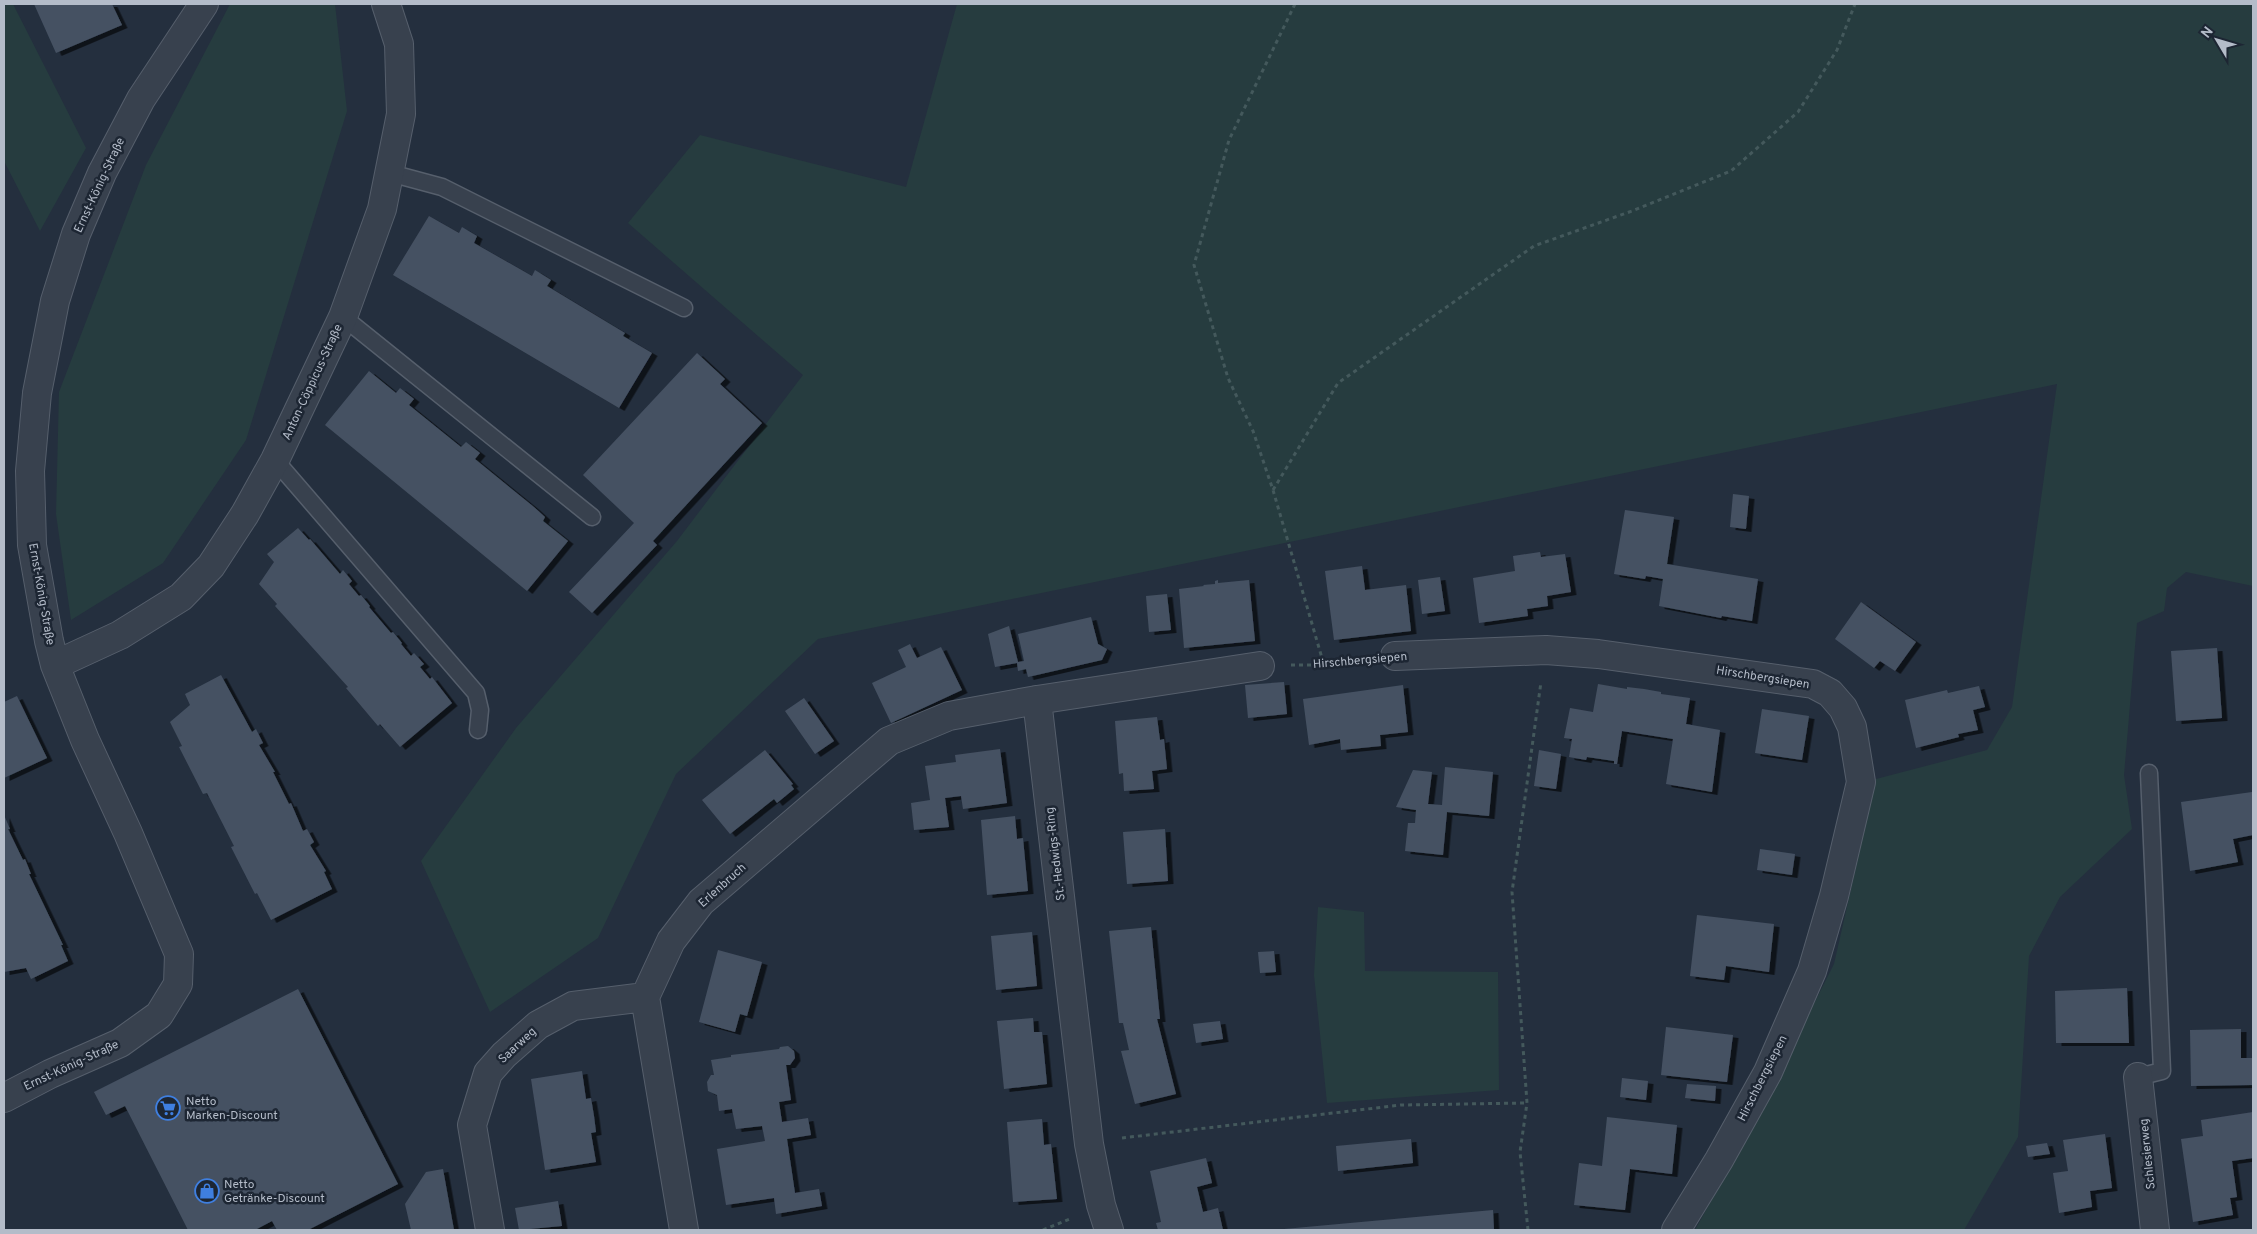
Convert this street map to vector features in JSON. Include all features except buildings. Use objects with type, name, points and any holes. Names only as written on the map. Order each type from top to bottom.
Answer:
[{"type":"street","name":"Ernst-König-Straße","points":[[4,1098],[50,1074],[120,1043],[159,1015],[178,984],[179,954],[128,833],[87,745],[55,665],[48,641],[32,545],[30,471],[37,393],[55,301],[76,234],[102,173],[140,98],[204,4]]},
{"type":"street","name":"Anton-Cöppicus-Straße","points":[[55,665],[120,635],[181,597],[211,566],[245,514],[275,460],[342,317],[382,209],[401,114],[399,44],[386,4]]},
{"type":"street","name":"Hirschbergsiepen","points":[[1395,656],[1546,650],[1598,654],[1813,684],[1830,693],[1843,708],[1852,727],[1862,782],[1834,896],[1812,970],[1768,1072],[1719,1160],[1676,1230]]},
{"type":"street","points":[[1037,700],[1260,666]]},
{"type":"street","name":"Erlenbruch","points":[[645,998],[671,941],[701,902],[889,742],[949,716],[1037,700]]},
{"type":"street","name":"St.-Hedwigs-Ring","points":[[1037,700],[1089,1144],[1100,1206],[1109,1230]]},
{"type":"street","points":[[645,998],[684,1230]]},
{"type":"street","name":"Saarweg","points":[[490,1230],[472,1126],[488,1073],[504,1055],[538,1025],[573,1006],[645,998]]},
{"type":"street","name":"Schlesierweg","points":[[2138,1077],[2155,1230]]},
{"type":"lane","points":[[390,173],[442,187],[684,308]]},
{"type":"lane","points":[[342,317],[592,517]]},
{"type":"lane","points":[[275,460],[476,693],[480,710],[478,730]]},
{"type":"lane","points":[[2138,1077],[2162,1071],[2149,773]]},
{"type":"path","points":[[1295,4],[1229,140],[1194,265],[1228,378],[1253,431],[1273,490],[1324,665]]},
{"type":"path","points":[[1273,490],[1338,383],[1534,246],[1632,211],[1731,171],[1798,112],[1837,50],[1855,4]]},
{"type":"path","points":[[1528,1230],[1520,1152],[1527,1103],[1512,892],[1546,650]]},
{"type":"path","name":"Hirschbergsiepen","points":[[1260,666],[1324,665],[1395,656]]},
{"type":"path","points":[[1089,1144],[1401,1105],[1527,1103]]},
{"type":"green space","points":[[4,4],[13,4],[86,148],[40,231],[4,161]]},
{"type":"green space","points":[[230,4],[335,4],[347,111],[246,440],[163,563],[71,620],[56,514],[59,392],[146,165]]},
{"type":"green space","points":[[957,4],[2253,4],[2253,586],[2186,572],[2167,588],[2164,611],[2137,623],[2124,775],[2132,829],[2060,897],[2029,956],[2018,1137],[1964,1230],[1695,1230],[1745,1140],[1834,964],[1876,779],[1987,750],[2012,707],[2057,384],[818,639],[676,774],[598,938],[490,1012],[421,861],[516,728],[677,541],[803,375],[628,223],[700,135],[906,187]]},
{"type":"green space","points":[[1318,907],[1364,912],[1365,971],[1498,972],[1499,1090],[1327,1103],[1314,975]]},
{"type":"place","name":"Netto Marken-Discount","points":[[168,1108]]},
{"type":"place","name":"Netto Getränke-Discount","points":[[207,1191]]}]
